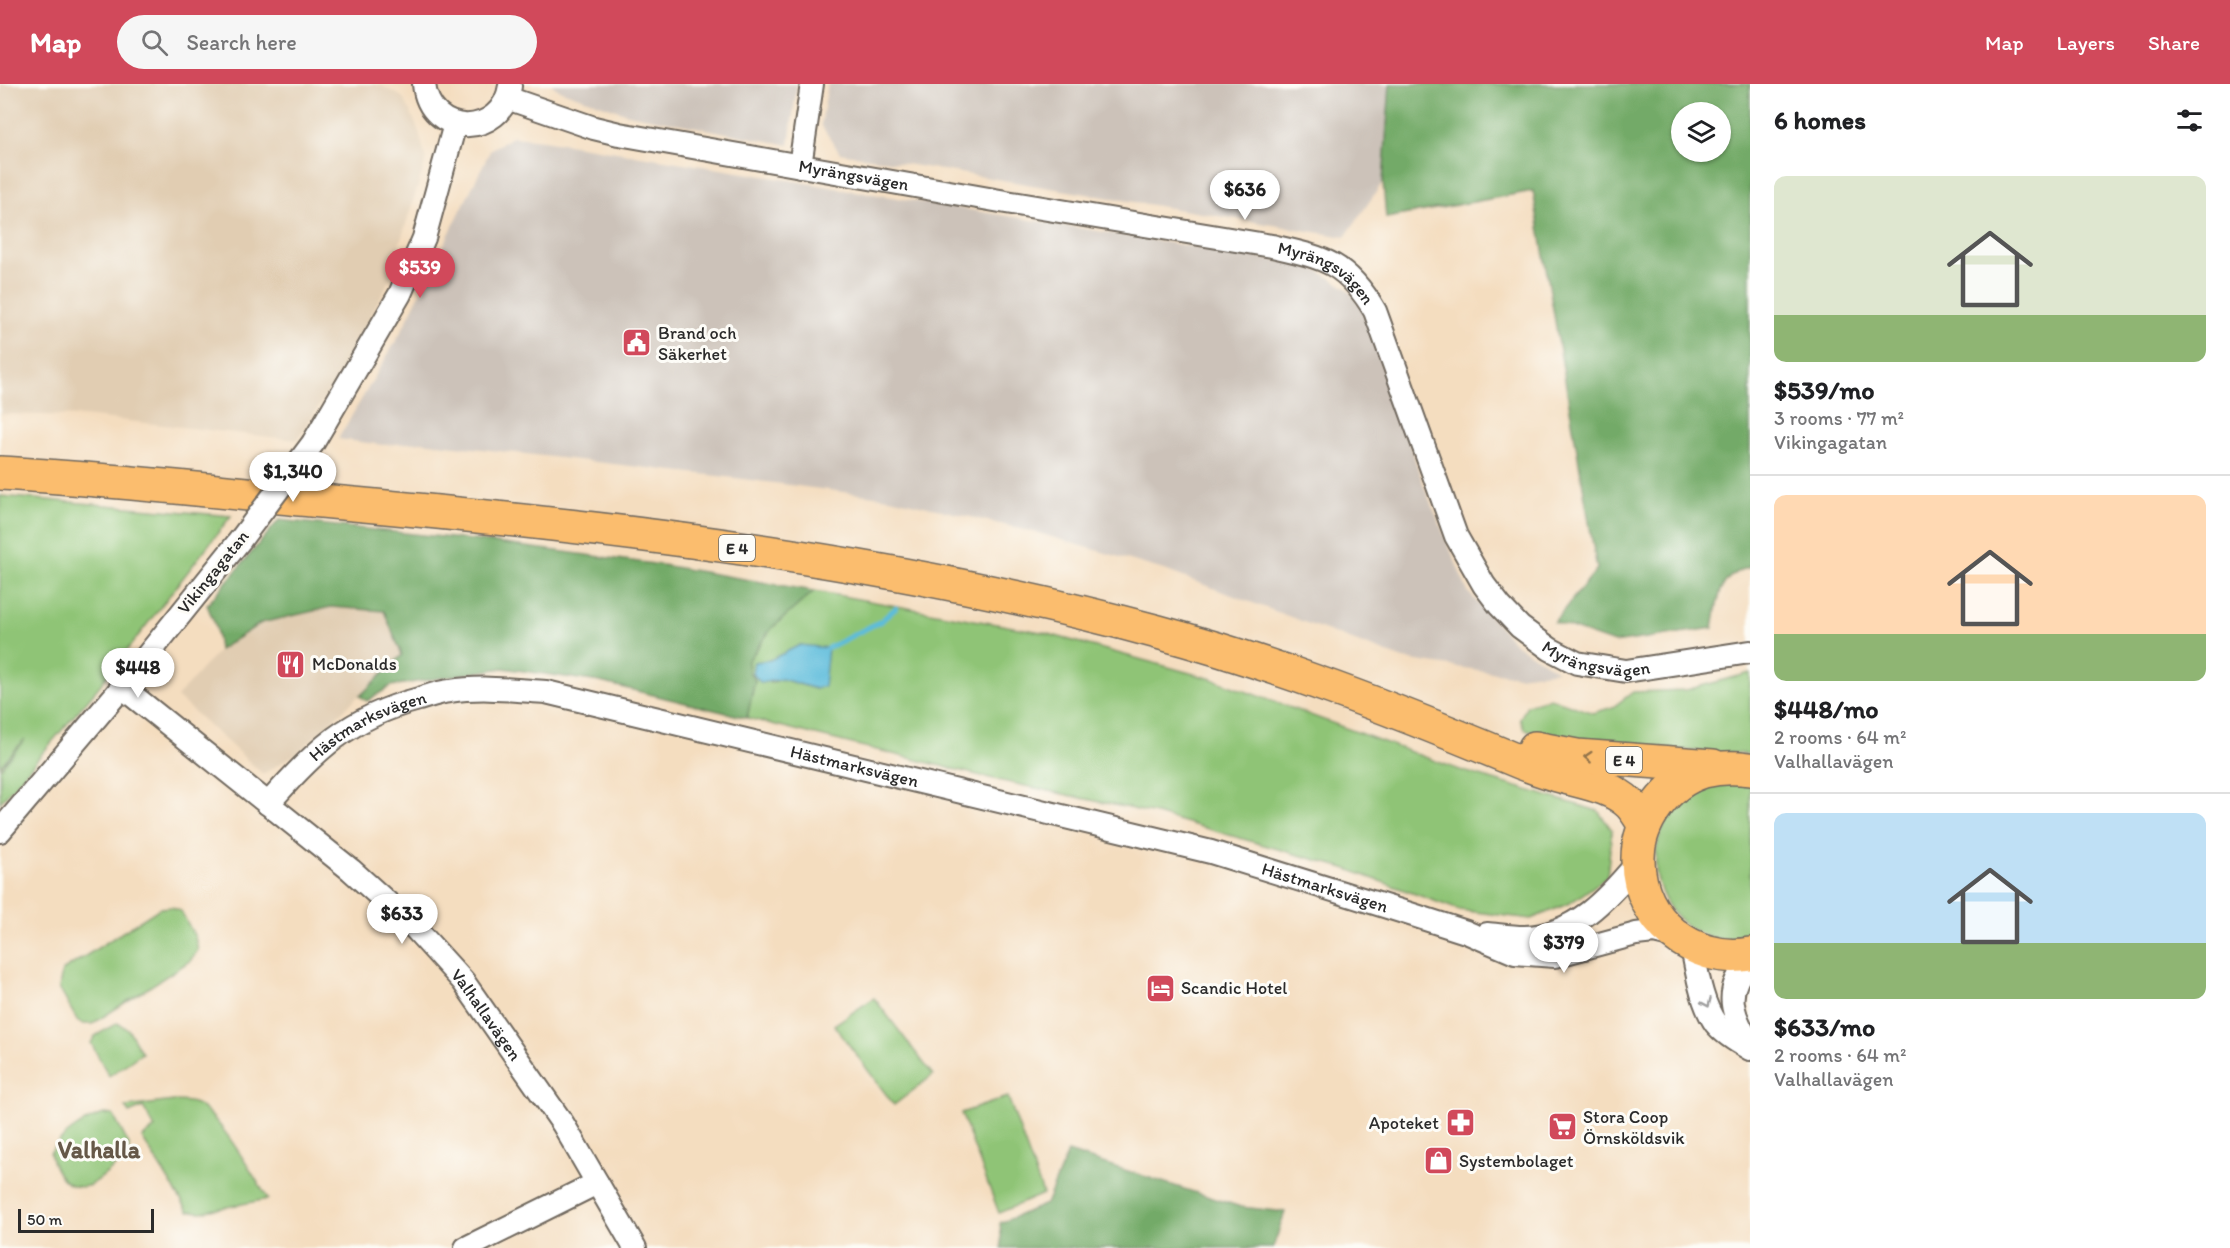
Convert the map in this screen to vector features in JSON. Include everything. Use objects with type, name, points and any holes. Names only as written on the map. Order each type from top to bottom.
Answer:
[{"type":"highway","name":"E 4","points":[[0,473],[490,517],[641,533],[798,557],[1059,607],[1160,633],[1317,681],[1452,732],[1543,770],[1606,788],[1630,804],[1645,825]]},
{"type":"highway","name":"E 4","points":[[1452,732],[1486,735],[1519,745],[1577,756],[1740,768]]},
{"type":"highway","points":[[1740,768],[1703,771],[1679,783],[1659,802],[1645,825],[1639,843],[1638,862],[1642,890],[1655,916],[1684,942],[1715,954],[1738,956],[1750,954]]},
{"type":"street","points":[[424,84],[427,98],[433,108],[442,117],[455,124],[474,125],[490,119],[500,110],[509,91]]},
{"type":"street","points":[[800,166],[813,84]]},
{"type":"street","name":"Myrängsvägen","points":[[509,91],[594,128],[1313,255],[1346,272],[1363,291],[1375,311],[1456,536],[1484,585],[1520,627],[1550,649],[1577,663],[1626,671],[1750,652]]},
{"type":"street","name":"Vikingagatan","points":[[0,831],[122,687],[241,539],[313,443],[400,294],[424,238],[455,124]]},
{"type":"street","name":"Valhallavägen","points":[[122,687],[351,870],[412,925],[463,981],[563,1124],[635,1248]]},
{"type":"street","name":"Hästmarksvägen","points":[[268,804],[325,745],[366,718],[404,703],[449,691],[495,689],[546,692],[1211,852],[1304,879],[1466,932],[1515,953],[1556,956],[1636,934],[1653,932],[1684,942]]},
{"type":"street","name":"Hästmarksvägen","points":[[1466,932],[1526,937],[1564,929],[1594,909],[1638,862]]},
{"type":"street","points":[[1684,942],[1716,1024],[1737,1042],[1750,1049]]},
{"type":"street","points":[[1750,963],[1733,988],[1733,1008],[1750,1044]]},
{"type":"street","points":[[466,1248],[597,1183]]},
{"type":"shaded area","points":[[0,84],[373,84],[402,97],[419,132],[426,160],[386,287],[339,376],[297,440],[83,416],[0,414]]},
{"type":"shaded area","points":[[551,84],[797,84],[789,145],[628,114],[559,90]]},
{"type":"shaded area","points":[[828,84],[1390,84],[1383,182],[1345,237],[840,153],[821,125]]},
{"type":"shaded area","points":[[513,137],[543,140],[1306,265],[1326,275],[1346,288],[1362,305],[1424,486],[1468,592],[1515,644],[1558,671],[1518,676],[1403,659],[1167,571],[1038,533],[890,498],[421,442],[383,445],[338,439],[400,334],[491,149]]},
{"type":"shaded area","points":[[331,607],[384,611],[402,655],[299,752],[263,774],[177,697],[219,650],[261,624]]},
{"type":"green space","points":[[1390,84],[1750,84],[1750,567],[1731,576],[1725,583],[1718,599],[1713,628],[1614,643],[1554,622],[1597,569],[1533,191],[1386,218],[1383,182]]},
{"type":"green space","points":[[0,496],[231,516],[97,689],[0,803],[0,769],[25,739],[0,766]]},
{"type":"green space","points":[[279,520],[481,541],[662,565],[814,591],[771,629],[748,661],[749,672],[755,680],[747,718],[600,682],[503,668],[391,686],[367,701],[360,696],[402,655],[384,611],[331,607],[261,623],[219,650],[216,627],[207,605]]},
{"type":"green space","points":[[814,591],[1041,632],[1212,679],[1460,770],[1598,811],[1612,830],[1607,877],[1570,903],[1531,919],[1459,910],[1344,868],[1156,814],[1002,781],[747,718],[755,680],[749,672],[748,661],[771,629]],"holes":[[[800,645],[816,689],[782,679],[770,683],[754,663],[770,660]]]},
{"type":"green space","points":[[1750,673],[1750,754],[1560,739],[1524,729],[1520,719],[1527,705],[1550,698],[1593,713],[1613,707],[1633,692],[1686,690]]},
{"type":"green space","points":[[1722,784],[1750,786],[1750,938],[1722,940],[1696,931],[1679,919],[1666,902],[1658,882],[1656,861],[1658,840],[1667,820],[1690,796]]},
{"type":"green space","points":[[172,907],[181,911],[195,937],[198,950],[190,961],[92,1024],[83,1024],[77,1020],[59,988],[62,971],[160,908]]},
{"type":"green space","points":[[874,998],[933,1075],[894,1105],[834,1025]]},
{"type":"green space","points":[[117,1023],[128,1029],[142,1053],[109,1076],[91,1043],[95,1036]]},
{"type":"green space","points":[[1008,1097],[1043,1194],[999,1213],[961,1113]]},
{"type":"green space","points":[[174,1101],[193,1103],[203,1108],[213,1118],[224,1130],[268,1199],[201,1212],[188,1211],[142,1138],[155,1128],[143,1107],[129,1113],[125,1107]]},
{"type":"green space","points":[[104,1114],[113,1115],[129,1145],[128,1155],[102,1177],[87,1186],[79,1187],[67,1183],[54,1166],[50,1153],[60,1140],[74,1129]]},
{"type":"green space","points":[[1068,1152],[1241,1207],[1285,1212],[1273,1248],[1002,1248],[1000,1223],[1046,1204]]},
{"type":"water","points":[[800,645],[828,648],[824,686],[816,689],[782,679],[761,683],[752,673],[754,662],[770,660]]},
{"type":"waterway","points":[[828,648],[881,621],[896,608]]},
{"type":"place","name":"Brand och Säkerhet","points":[[637,343]]},
{"type":"place","name":"McDonalds","points":[[291,664]]},
{"type":"place","name":"Scandic Hotel","points":[[1160,988]]},
{"type":"place","name":"Apoteket","points":[[1460,1123]]},
{"type":"place","name":"Stora Coop Örnsköldsvik","points":[[1562,1127]]},
{"type":"place","name":"Systembolaget","points":[[1438,1161]]},
{"type":"district","name":"Valhalla","points":[[99,1150]]}]
